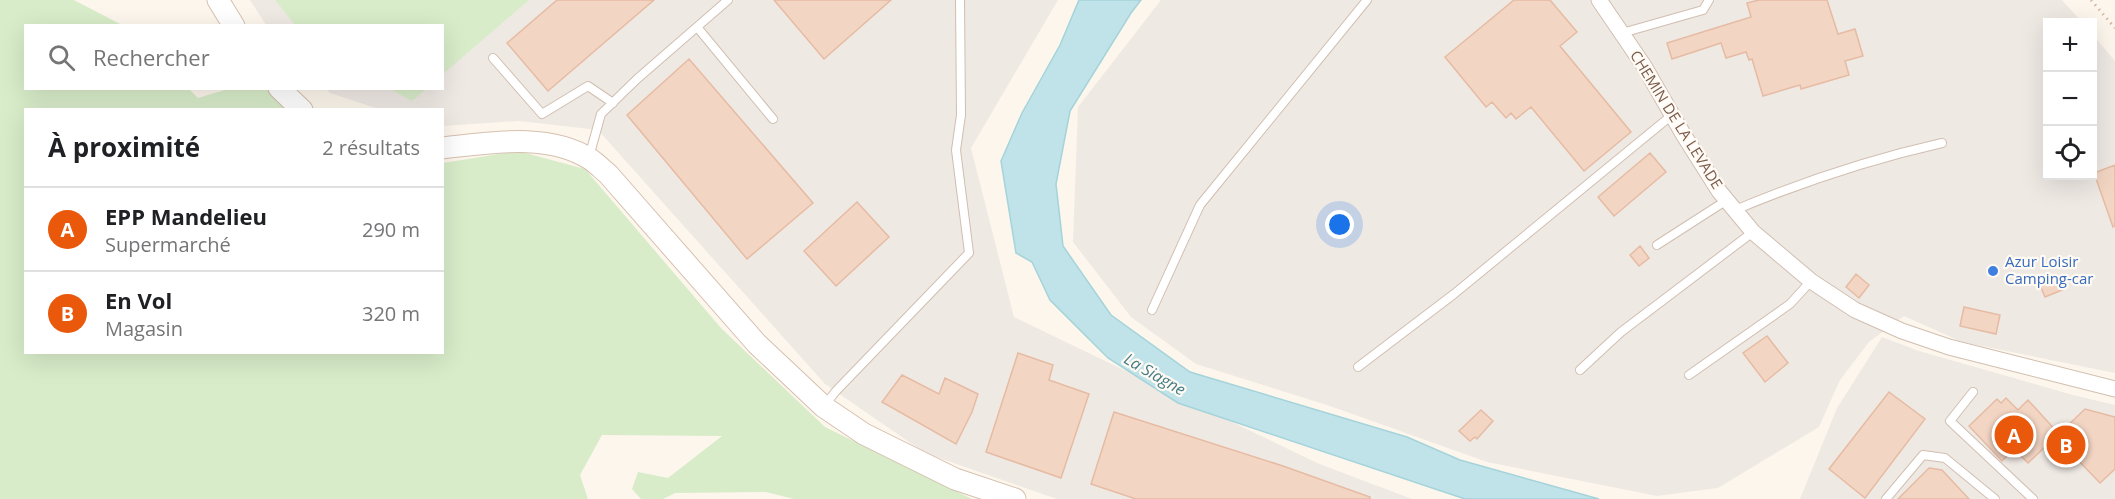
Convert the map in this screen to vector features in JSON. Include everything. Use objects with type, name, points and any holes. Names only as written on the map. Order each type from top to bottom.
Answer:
[{"type":"main road","points":[[218,0],[233,24]]},
{"type":"main road","points":[[281,90],[301,108]]},
{"type":"main road","points":[[444,148],[519,140],[551,145],[589,158],[608,174],[757,344],[824,406],[864,434],[956,479],[1015,499]]},
{"type":"street","name":"CHEMIN DE LA LEVADE","points":[[1599,0],[1644,66],[1672,115],[1731,205],[1753,232],[1811,281],[1855,310],[1902,332],[1959,350],[2115,389]]},
{"type":"lane","points":[[589,158],[601,114],[637,79],[728,0]]},
{"type":"lane","points":[[824,406],[969,253],[956,150],[962,115],[960,0]]},
{"type":"lane","points":[[1152,310],[1200,206],[1367,0]]},
{"type":"lane","points":[[1622,33],[1703,10],[1709,0]]},
{"type":"lane","points":[[697,27],[773,119]]},
{"type":"lane","points":[[493,58],[542,114],[588,86],[613,103]]},
{"type":"lane","points":[[1358,367],[1454,294],[1672,115]]},
{"type":"lane","points":[[1657,245],[1731,205],[1766,197],[1887,155],[1942,143]]},
{"type":"lane","points":[[1580,370],[1621,332],[1753,232]]},
{"type":"lane","points":[[1689,375],[1790,304],[1811,281]]},
{"type":"lane","points":[[1973,392],[1950,421],[2033,499]]},
{"type":"lane","points":[[1886,499],[1923,455],[1945,458],[1995,499]]},
{"type":"path","points":[[2091,0],[2115,28]]},
{"type":"shaded area","points":[[250,0],[1058,0],[971,148],[1014,317],[1317,463],[1412,499],[1057,499],[925,453],[825,384],[598,130],[519,121],[444,126],[444,108],[376,108],[327,90],[444,90],[444,24],[265,24]]},
{"type":"shaded area","points":[[1161,0],[2062,0],[2078,18],[2043,18],[2043,180],[2097,180],[2097,40],[2115,61],[2115,373],[1962,342],[1904,316],[1869,342],[1840,380],[1819,427],[1718,488],[1657,496],[1487,462],[1330,406],[1196,364],[1131,317],[1073,242],[1078,107]]},
{"type":"shaded area","points":[[1882,337],[1919,351],[2115,405],[2115,499],[1800,499],[1837,408]]},
{"type":"green space","points":[[0,0],[74,0],[120,24],[24,24],[24,90],[190,90],[198,98],[225,90],[268,90],[286,108],[24,108],[24,354],[444,354],[444,163],[518,151],[585,169],[721,328],[825,427],[972,499],[794,499],[766,492],[675,493],[663,499],[641,499],[632,489],[638,472],[668,478],[722,436],[602,435],[580,475],[588,499],[0,499]]},
{"type":"green space","points":[[275,0],[529,0],[444,73],[444,24],[294,24]]},
{"type":"green space","points":[[392,90],[425,90],[412,101]]},
{"type":"water","name":"La Siagne","points":[[1079,0],[1141,0],[1070,111],[1056,184],[1063,246],[1111,315],[1190,372],[1407,437],[1460,460],[1599,499],[1465,499],[1178,403],[1108,358],[1050,300],[1032,262],[1016,253],[1001,161],[1022,113],[1060,45]]},
{"type":"building","points":[[557,0],[654,0],[548,91],[507,43]]},
{"type":"building","points":[[774,0],[891,0],[824,59]]},
{"type":"building","points":[[1514,0],[1550,0],[1577,32],[1560,46],[1631,132],[1584,171],[1531,107],[1516,119],[1511,113],[1506,118],[1492,102],[1486,107],[1445,57]]},
{"type":"building","points":[[1759,0],[1827,0],[1838,34],[1855,29],[1863,56],[1845,61],[1849,75],[1801,89],[1800,85],[1763,96],[1752,59],[1749,60],[1746,52],[1726,58],[1721,43],[1672,59],[1667,43],[1751,17],[1747,3]]},
{"type":"building","points":[[689,59],[813,203],[747,259],[627,115]]},
{"type":"building","points":[[1650,153],[1666,172],[1614,216],[1598,197]]},
{"type":"building","points":[[2115,165],[2115,226],[2113,227],[2096,180],[2097,172]]},
{"type":"building","points":[[857,202],[889,237],[836,286],[804,251]]},
{"type":"building","points":[[1640,246],[1649,258],[1639,266],[1630,255]]},
{"type":"building","points":[[1856,274],[1869,285],[1859,298],[1846,287]]},
{"type":"building","points":[[2061,275],[2067,288],[2045,297],[2039,283]]},
{"type":"building","points":[[1964,307],[2000,315],[1996,334],[1960,326]]},
{"type":"building","points":[[1767,336],[1788,363],[1765,382],[1743,353]]},
{"type":"building","points":[[1018,353],[1053,365],[1049,380],[1089,394],[1061,478],[986,452]]},
{"type":"building","points":[[902,375],[939,394],[945,378],[978,394],[956,444],[882,402]]},
{"type":"building","points":[[1889,392],[1925,419],[1865,498],[1829,469]]},
{"type":"building","points":[[2006,398],[2018,410],[2028,400],[2059,434],[2085,409],[2115,417],[2115,469],[2100,483],[2074,456],[2066,463],[2048,444],[2028,463],[2014,449],[2002,461],[1969,426],[1997,399],[2001,403]]},
{"type":"building","points":[[1481,410],[1493,421],[1477,439],[1475,437],[1470,441],[1459,431]]},
{"type":"building","points":[[1114,412],[1283,466],[1370,497],[1370,499],[1136,499],[1091,484]]},
{"type":"building","points":[[1929,468],[1942,470],[1969,499],[1898,499]]},
{"type":"place","name":"Azur Loisir Camping-car","points":[[1993,271]]},
{"type":"place","name":"EPP Mandelieu","points":[[2014,435]]},
{"type":"place","name":"En Vol","points":[[2066,445]]}]
